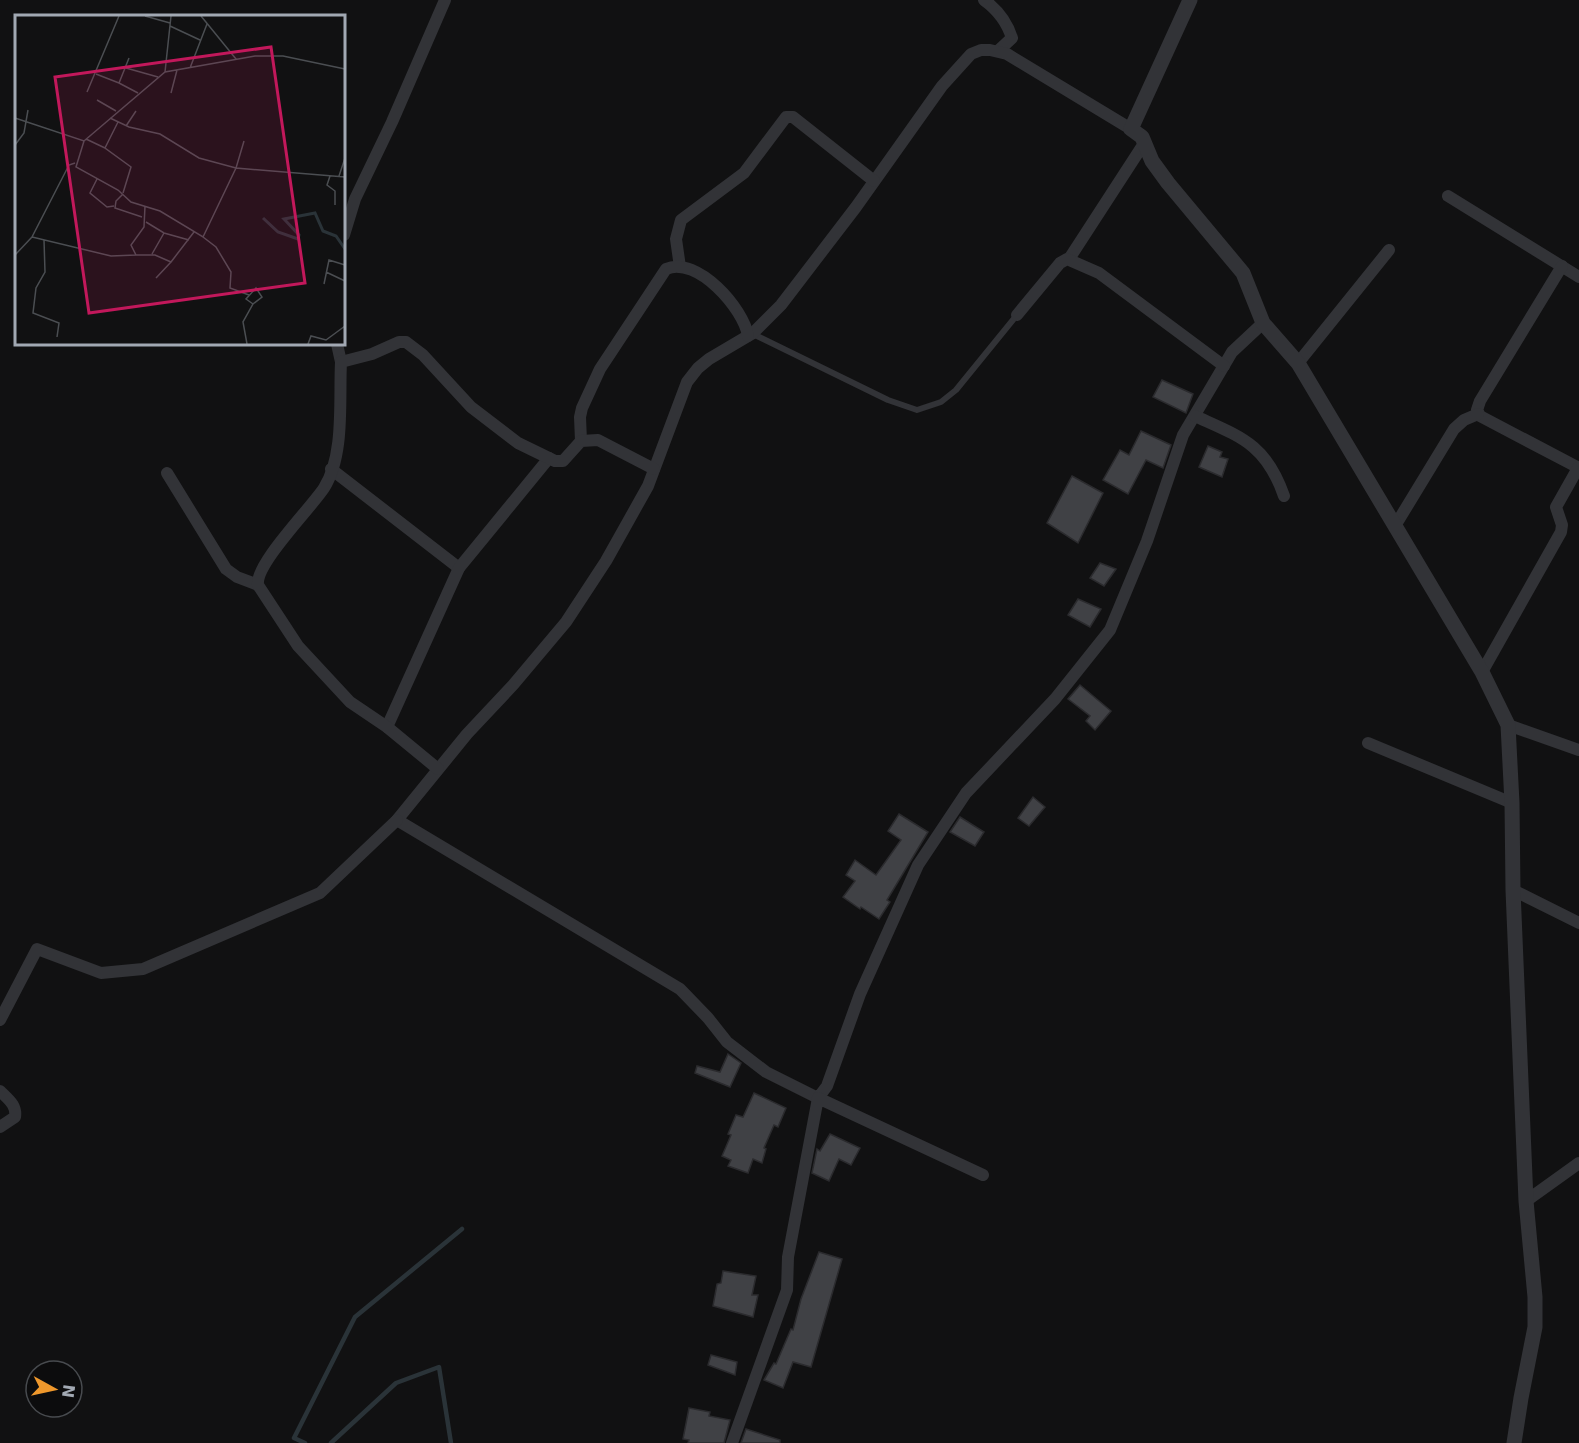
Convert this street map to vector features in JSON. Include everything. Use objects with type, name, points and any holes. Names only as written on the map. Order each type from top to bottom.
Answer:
[{"type":"street","points":[[345,232],[355,199],[392,122],[445,0]]},
{"type":"street","points":[[984,0],[1008,25],[1012,38],[998,51]]},
{"type":"street","points":[[1131,129],[1190,0]]},
{"type":"street","points":[[0,1020],[38,948],[100,973],[143,969],[320,893],[397,820],[438,769],[566,622],[606,561],[648,486],[687,382],[698,368],[750,334],[781,305],[942,86],[971,54],[981,50],[998,51],[1007,54],[1142,137],[1143,145],[1168,183],[1243,273],[1263,323],[1298,363],[1482,672],[1508,725],[1526,1201],[1535,1298],[1535,1328],[1514,1443]]},
{"type":"street","points":[[680,267],[676,239],[681,220],[744,172],[786,117],[793,117],[874,181]]},
{"type":"street","points":[[1069,259],[1143,145]]},
{"type":"street","points":[[1448,196],[1579,277]]},
{"type":"street","points":[[1298,363],[1389,250]]},
{"type":"street","points":[[1017,315],[1060,262],[1069,259],[1099,273],[1224,366]]},
{"type":"street","points":[[1478,414],[1477,406],[1562,266]]},
{"type":"street","points":[[581,441],[582,408],[600,369],[662,272],[670,267],[680,267],[703,274],[712,281],[746,323],[750,334]]},
{"type":"street","points":[[732,1443],[787,1290],[788,1257],[818,1098],[827,1086],[861,994],[918,865],[966,793],[1055,699],[1110,630],[1147,541],[1183,435],[1232,352],[1263,323]]},
{"type":"street","points":[[341,362],[372,354],[399,342],[406,342],[423,355],[471,407],[518,442],[549,458],[555,461],[563,460],[581,441],[598,440],[654,469]]},
{"type":"street","points":[[337,345],[341,362],[338,451],[325,487],[265,563],[257,580],[258,585],[298,646],[350,702],[387,727],[438,769]]},
{"type":"street","points":[[1478,414],[1579,468],[1556,507],[1562,525],[1561,532],[1482,672]]},
{"type":"street","points":[[1395,526],[1455,429],[1464,420],[1478,414]]},
{"type":"street","points":[[1195,416],[1236,435],[1258,450],[1278,478],[1284,496]]},
{"type":"street","points":[[387,727],[459,568],[549,458]]},
{"type":"street","points":[[331,469],[459,568]]},
{"type":"street","points":[[167,473],[222,565],[231,574],[258,585]]},
{"type":"street","points":[[1508,725],[1579,750]]},
{"type":"street","points":[[1368,743],[1512,803]]},
{"type":"street","points":[[397,820],[680,989],[727,1042],[766,1072],[983,1175]]},
{"type":"street","points":[[1513,890],[1579,923]]},
{"type":"street","points":[[0,1091],[12,1102],[16,1112],[15,1118],[0,1127]]},
{"type":"street","points":[[1526,1201],[1579,1163]]},
{"type":"lane","points":[[750,334],[888,400],[917,410],[940,402],[956,390],[1017,315]]},
{"type":"building","points":[[1162,380],[1193,394],[1186,413],[1153,397]]},
{"type":"building","points":[[1141,431],[1171,445],[1163,468],[1146,460],[1128,494],[1103,480],[1120,450],[1129,455]]},
{"type":"building","points":[[1208,446],[1222,452],[1220,457],[1228,459],[1222,477],[1199,467]]},
{"type":"building","points":[[1072,476],[1103,493],[1078,543],[1047,523]]},
{"type":"building","points":[[1100,563],[1116,569],[1104,586],[1090,578]]},
{"type":"building","points":[[1078,599],[1101,609],[1090,627],[1068,615]]},
{"type":"building","points":[[1080,685],[1111,711],[1095,730],[1086,721],[1090,716],[1068,699]]},
{"type":"building","points":[[1033,797],[1045,807],[1029,826],[1018,818]]},
{"type":"building","points":[[899,814],[928,832],[887,900],[890,902],[879,919],[843,897],[855,881],[846,875],[855,860],[876,875],[901,840],[888,831]]},
{"type":"building","points":[[960,817],[984,832],[975,846],[950,832]]},
{"type":"building","points":[[728,1054],[741,1063],[730,1087],[695,1073],[697,1066],[720,1072]]},
{"type":"building","points":[[754,1093],[786,1108],[778,1127],[774,1125],[764,1148],[766,1149],[762,1163],[753,1159],[748,1173],[728,1166],[731,1160],[722,1156],[736,1115],[743,1117]]},
{"type":"building","points":[[830,1134],[860,1148],[851,1165],[839,1159],[829,1181],[812,1173],[817,1149],[820,1151]]},
{"type":"building","points":[[819,1252],[842,1259],[811,1367],[793,1362],[783,1388],[764,1380],[774,1363],[776,1364],[791,1329],[793,1330],[801,1299]]},
{"type":"building","points":[[723,1271],[756,1276],[752,1295],[758,1295],[753,1317],[713,1306],[717,1284],[721,1283]]},
{"type":"building","points":[[711,1355],[737,1362],[735,1375],[708,1365]]},
{"type":"building","points":[[689,1408],[710,1412],[709,1416],[730,1420],[724,1443],[688,1443],[689,1440],[683,1439]]},
{"type":"building","points":[[746,1429],[780,1440],[780,1443],[741,1443]]},
{"type":"waterway","points":[[305,1443],[294,1438],[355,1317],[462,1229]]},
{"type":"waterway","points":[[331,1443],[396,1383],[439,1367],[451,1443]]}]
